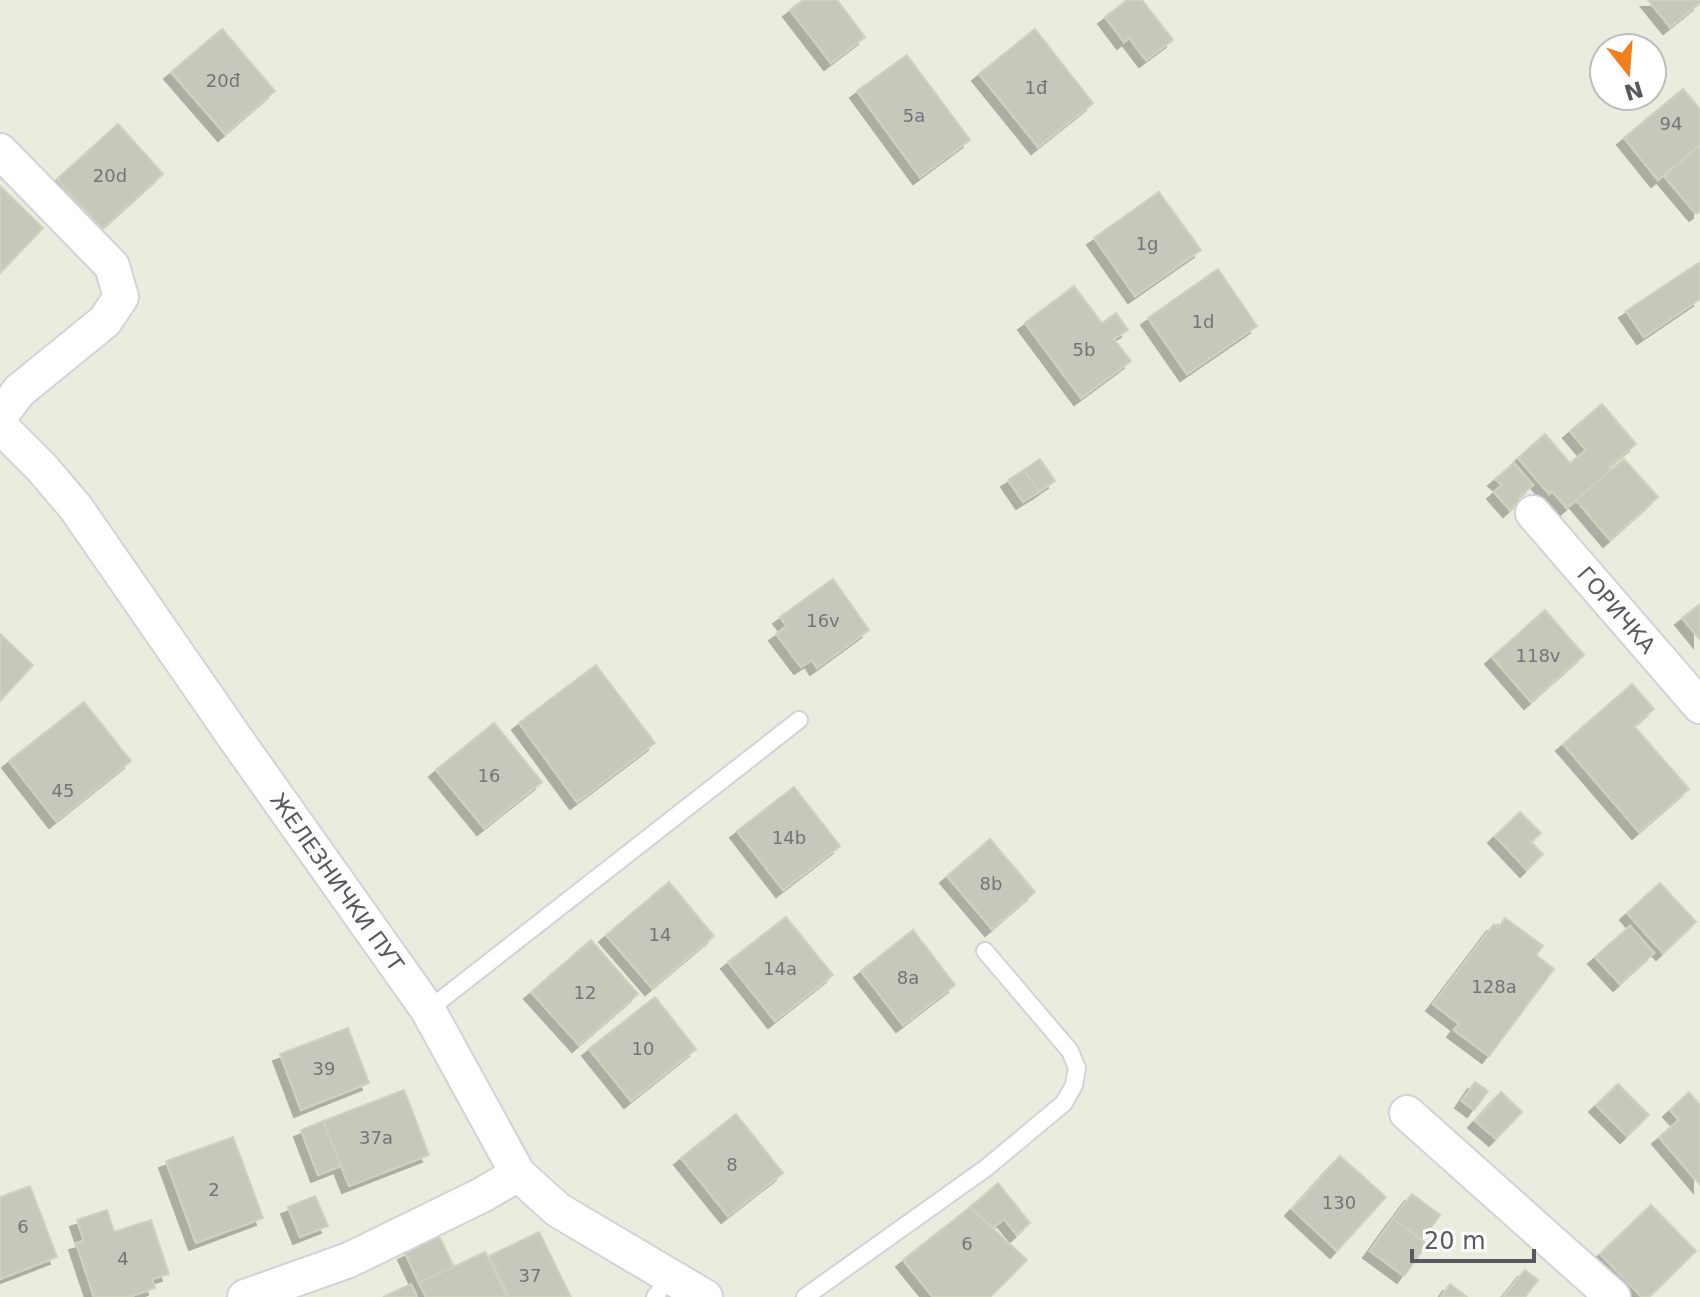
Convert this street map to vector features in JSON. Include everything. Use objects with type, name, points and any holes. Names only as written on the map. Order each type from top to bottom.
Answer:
[{"type":"street","points":[[0,151],[112,266],[121,297],[105,321],[19,391],[0,416]]},
{"type":"street","name":"ЖЕЛЕЗНИЧКИ ПУТ","points":[[0,426],[76,508],[428,1010],[518,1174],[558,1210],[662,1287],[705,1297]]},
{"type":"street","name":"ГОРИЧКА","points":[[1533,513],[1700,706]]},
{"type":"street","points":[[1407,1113],[1613,1297]]},
{"type":"street","points":[[245,1297],[349,1260],[518,1174]]},
{"type":"lane","points":[[428,1010],[799,720]]},
{"type":"lane","points":[[805,1297],[1017,1144],[1064,1103],[1074,1085],[1077,1068],[1070,1051],[985,951]]},
{"type":"building","points":[[803,0],[837,0],[865,37],[831,63],[790,10]]},
{"type":"building","points":[[1127,0],[1142,0],[1173,40],[1146,60],[1129,38],[1124,42],[1105,17]]},
{"type":"building","points":[[1648,0],[1700,0],[1700,3],[1670,27]]},
{"type":"building","points":[[222,29],[275,91],[225,134],[171,72]]},
{"type":"building","points":[[1035,29],[1093,103],[1038,147],[979,74]]},
{"type":"building","points":[[907,55],[970,140],[920,177],[857,91]]},
{"type":"building","points":[[1683,89],[1700,109],[1700,145],[1658,180],[1624,138],[1655,112],[1668,112],[1668,101]]},
{"type":"building","points":[[118,124],[163,174],[102,229],[57,179]]},
{"type":"building","points":[[1700,145],[1700,211],[1696,214],[1664,176]]},
{"type":"building","points":[[0,186],[43,228],[0,273]]},
{"type":"building","points":[[1159,192],[1201,250],[1135,296],[1094,238]]},
{"type":"building","points":[[1700,262],[1700,299],[1644,337],[1626,311]]},
{"type":"building","points":[[1218,269],[1257,326],[1187,374],[1148,318]]},
{"type":"building","points":[[1074,286],[1102,323],[1116,313],[1128,330],[1114,339],[1131,361],[1081,398],[1025,323]]},
{"type":"building","points":[[1602,404],[1636,444],[1609,467],[1612,470],[1567,508],[1552,491],[1549,494],[1518,458],[1545,434],[1570,463],[1586,450],[1570,431]]},
{"type":"building","points":[[1040,459],[1055,481],[1039,492],[1024,470]]},
{"type":"building","points":[[1624,459],[1658,497],[1610,540],[1576,500]]},
{"type":"building","points":[[1514,463],[1533,485],[1510,510],[1494,492],[1502,485],[1495,479]]},
{"type":"building","points":[[1024,470],[1039,492],[1023,502],[1008,480]]},
{"type":"building","points":[[833,579],[869,630],[817,668],[812,660],[801,667],[776,634],[787,626],[780,617]]},
{"type":"building","points":[[1700,604],[1700,640],[1682,618]]},
{"type":"building","points":[[1545,610],[1584,655],[1531,702],[1492,657]]},
{"type":"building","points":[[0,634],[33,665],[0,701]]},
{"type":"building","points":[[596,665],[655,743],[577,802],[519,723]]},
{"type":"building","points":[[1632,684],[1654,709],[1634,726],[1689,789],[1639,832],[1563,744]]},
{"type":"building","points":[[84,702],[131,761],[56,821],[9,761]]},
{"type":"building","points":[[494,723],[542,782],[484,828],[436,770]]},
{"type":"building","points":[[794,787],[840,846],[783,890],[737,831]]},
{"type":"building","points":[[1520,812],[1541,833],[1531,842],[1543,854],[1527,870],[1495,836]]},
{"type":"building","points":[[990,839],[1035,892],[992,929],[947,876]]},
{"type":"building","points":[[669,882],[714,936],[652,988],[606,935]]},
{"type":"building","points":[[1660,883],[1696,922],[1663,953],[1627,913]]},
{"type":"building","points":[[786,917],[833,975],[775,1021],[728,962]]},
{"type":"building","points":[[1505,918],[1543,946],[1536,955],[1554,969],[1489,1056],[1454,1030],[1459,1024],[1433,1004],[1494,924],[1498,928]]},
{"type":"building","points":[[1630,926],[1654,953],[1620,984],[1595,957]]},
{"type":"building","points":[[913,930],[955,985],[903,1025],[861,971]]},
{"type":"building","points":[[591,940],[638,994],[579,1045],[531,992]]},
{"type":"building","points":[[655,997],[696,1049],[631,1101],[589,1049]]},
{"type":"building","points":[[348,1028],[369,1083],[301,1110],[280,1054]]},
{"type":"building","points":[[1475,1082],[1488,1091],[1474,1110],[1462,1101]]},
{"type":"building","points":[[1618,1084],[1649,1115],[1627,1136],[1596,1105]]},
{"type":"building","points":[[404,1090],[429,1155],[349,1186],[323,1121]]},
{"type":"building","points":[[1501,1092],[1522,1112],[1496,1139],[1475,1121]]},
{"type":"building","points":[[1689,1092],[1700,1105],[1700,1185],[1659,1137],[1679,1120],[1670,1110]]},
{"type":"building","points":[[736,1114],[783,1173],[728,1216],[681,1158]]},
{"type":"building","points":[[323,1121],[341,1166],[318,1175],[301,1130]]},
{"type":"building","points":[[233,1137],[263,1218],[196,1243],[166,1161]]},
{"type":"building","points":[[1340,1156],[1386,1197],[1337,1251],[1292,1209]]},
{"type":"building","points":[[998,1183],[1030,1223],[1017,1235],[1004,1219],[993,1228],[970,1207]]},
{"type":"building","points":[[30,1186],[57,1257],[0,1279],[0,1197]]},
{"type":"building","points":[[1412,1194],[1440,1215],[1422,1240],[1393,1219]]},
{"type":"building","points":[[315,1196],[328,1226],[300,1237],[288,1207]]},
{"type":"building","points":[[1651,1205],[1696,1251],[1649,1297],[1642,1297],[1600,1254]]},
{"type":"building","points":[[970,1207],[1027,1260],[990,1297],[933,1297],[903,1260]]},
{"type":"building","points":[[107,1210],[114,1232],[151,1220],[169,1274],[152,1279],[155,1288],[129,1297],[94,1297],[76,1243],[84,1241],[77,1220]]},
{"type":"building","points":[[1393,1219],[1427,1244],[1404,1276],[1370,1251]]},
{"type":"building","points":[[539,1232],[571,1297],[510,1297],[489,1256]]},
{"type":"building","points":[[439,1236],[454,1267],[419,1283],[405,1253]]},
{"type":"building","points":[[485,1252],[507,1297],[426,1297],[419,1283]]},
{"type":"building","points":[[1525,1270],[1538,1280],[1525,1297],[1503,1297]]},
{"type":"building","points":[[411,1284],[417,1297],[383,1297]]},
{"type":"building","points":[[1450,1284],[1467,1297],[1441,1297]]}]
